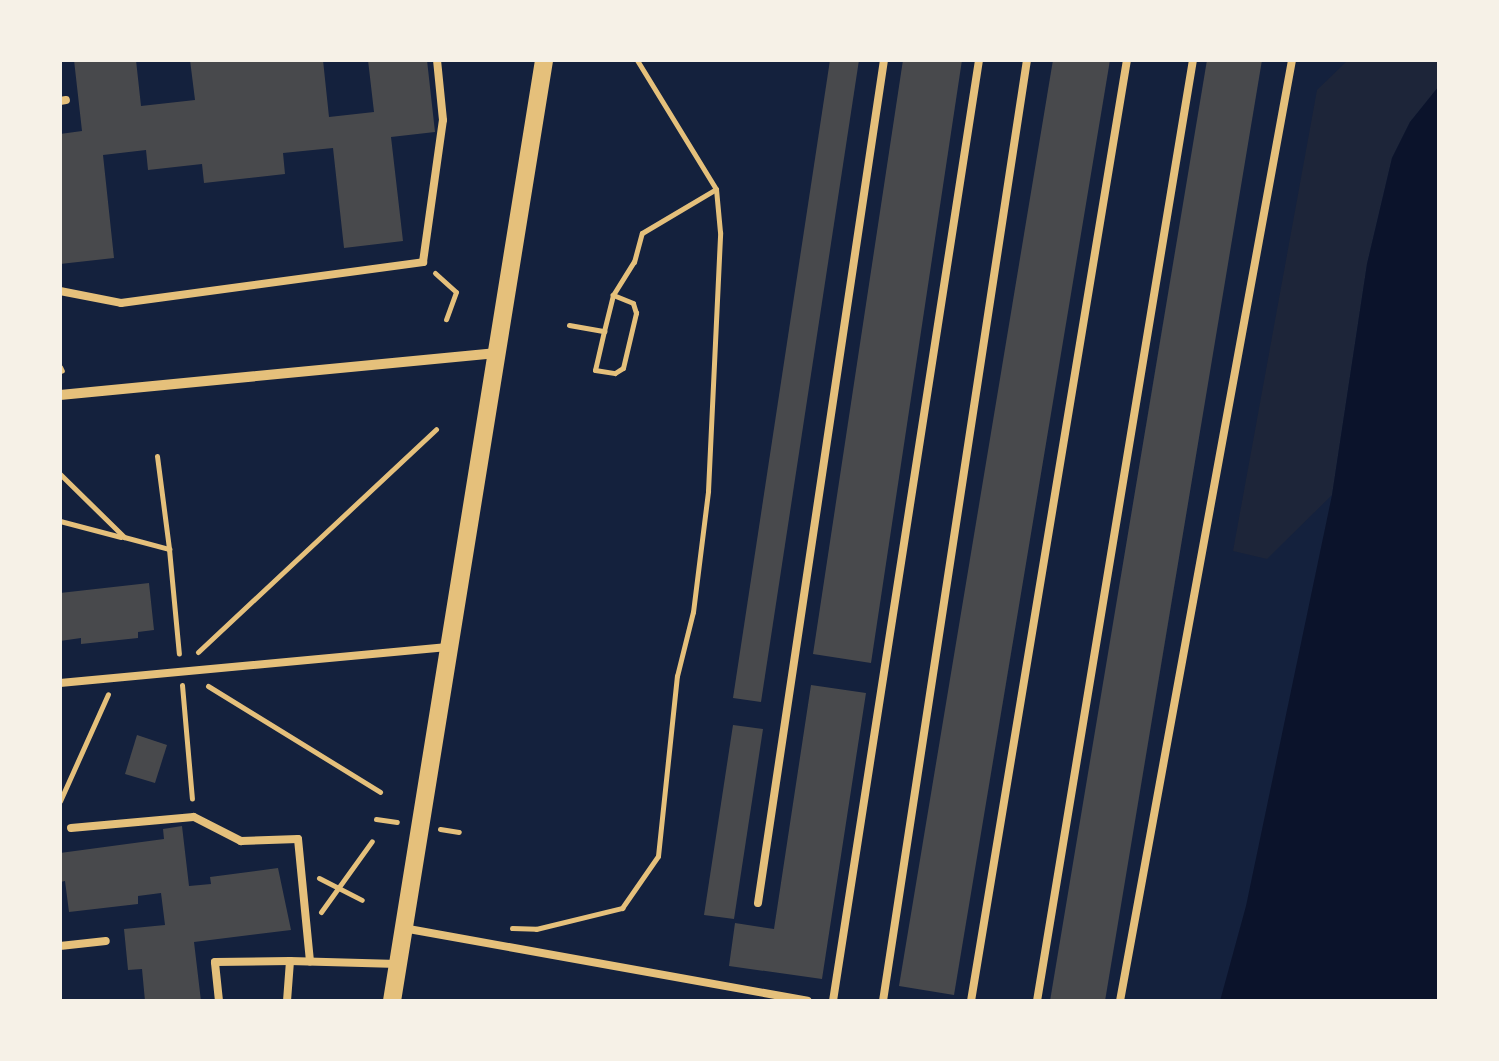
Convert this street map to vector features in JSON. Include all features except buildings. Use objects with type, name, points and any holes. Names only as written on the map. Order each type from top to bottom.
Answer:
[{"type":"street","points":[[392,1001],[544,60]]},
{"type":"street","points":[[60,395],[497,352]]},
{"type":"lane","points":[[60,291],[120,303],[423,262],[443,120],[437,60]]},
{"type":"lane","points":[[758,903],[884,60]]},
{"type":"lane","points":[[833,1001],[978,60]]},
{"type":"lane","points":[[883,1001],[1027,60]]},
{"type":"lane","points":[[971,1001],[1127,60]]},
{"type":"lane","points":[[1037,1001],[1193,60]]},
{"type":"lane","points":[[1120,1001],[1292,60]]},
{"type":"lane","points":[[60,683],[450,647]]},
{"type":"lane","points":[[70,828],[194,817],[241,841],[298,839],[310,961]]},
{"type":"lane","points":[[403,928],[748,997],[807,1001]]},
{"type":"lane","points":[[60,946],[106,940]]},
{"type":"lane","points":[[287,1001],[290,960]]},
{"type":"lane","points":[[219,1001],[215,962],[398,964]]},
{"type":"path","points":[[500,927],[536,929],[622,908],[658,856],[677,676],[693,612],[708,491],[720,232],[716,189],[637,60]]},
{"type":"path","points":[[613,295],[634,303],[636,313],[623,368],[615,373],[595,370],[613,295],[634,262],[642,233],[716,189]]},
{"type":"path","points":[[423,262],[456,292],[446,319]]},
{"type":"path","points":[[569,324],[604,331]]},
{"type":"path","points":[[180,669],[436,429]]},
{"type":"path","points":[[157,456],[194,817]]},
{"type":"path","points":[[60,474],[124,537]]},
{"type":"path","points":[[60,521],[169,549]]},
{"type":"path","points":[[180,669],[380,792]]},
{"type":"path","points":[[60,801],[116,676]]},
{"type":"path","points":[[376,819],[398,822]]},
{"type":"path","points":[[437,829],[459,832]]},
{"type":"path","points":[[308,932],[372,842]]},
{"type":"path","points":[[303,870],[362,900]]},
{"type":"shaded area","points":[[1348,60],[1439,60],[1439,86],[1410,122],[1392,158],[1367,264],[1332,495],[1267,559],[1233,551],[1317,90]]},
{"type":"shaded area","points":[[1439,86],[1439,1001],[1220,1001],[1246,906],[1332,495],[1367,264],[1392,158],[1410,122]]}]
